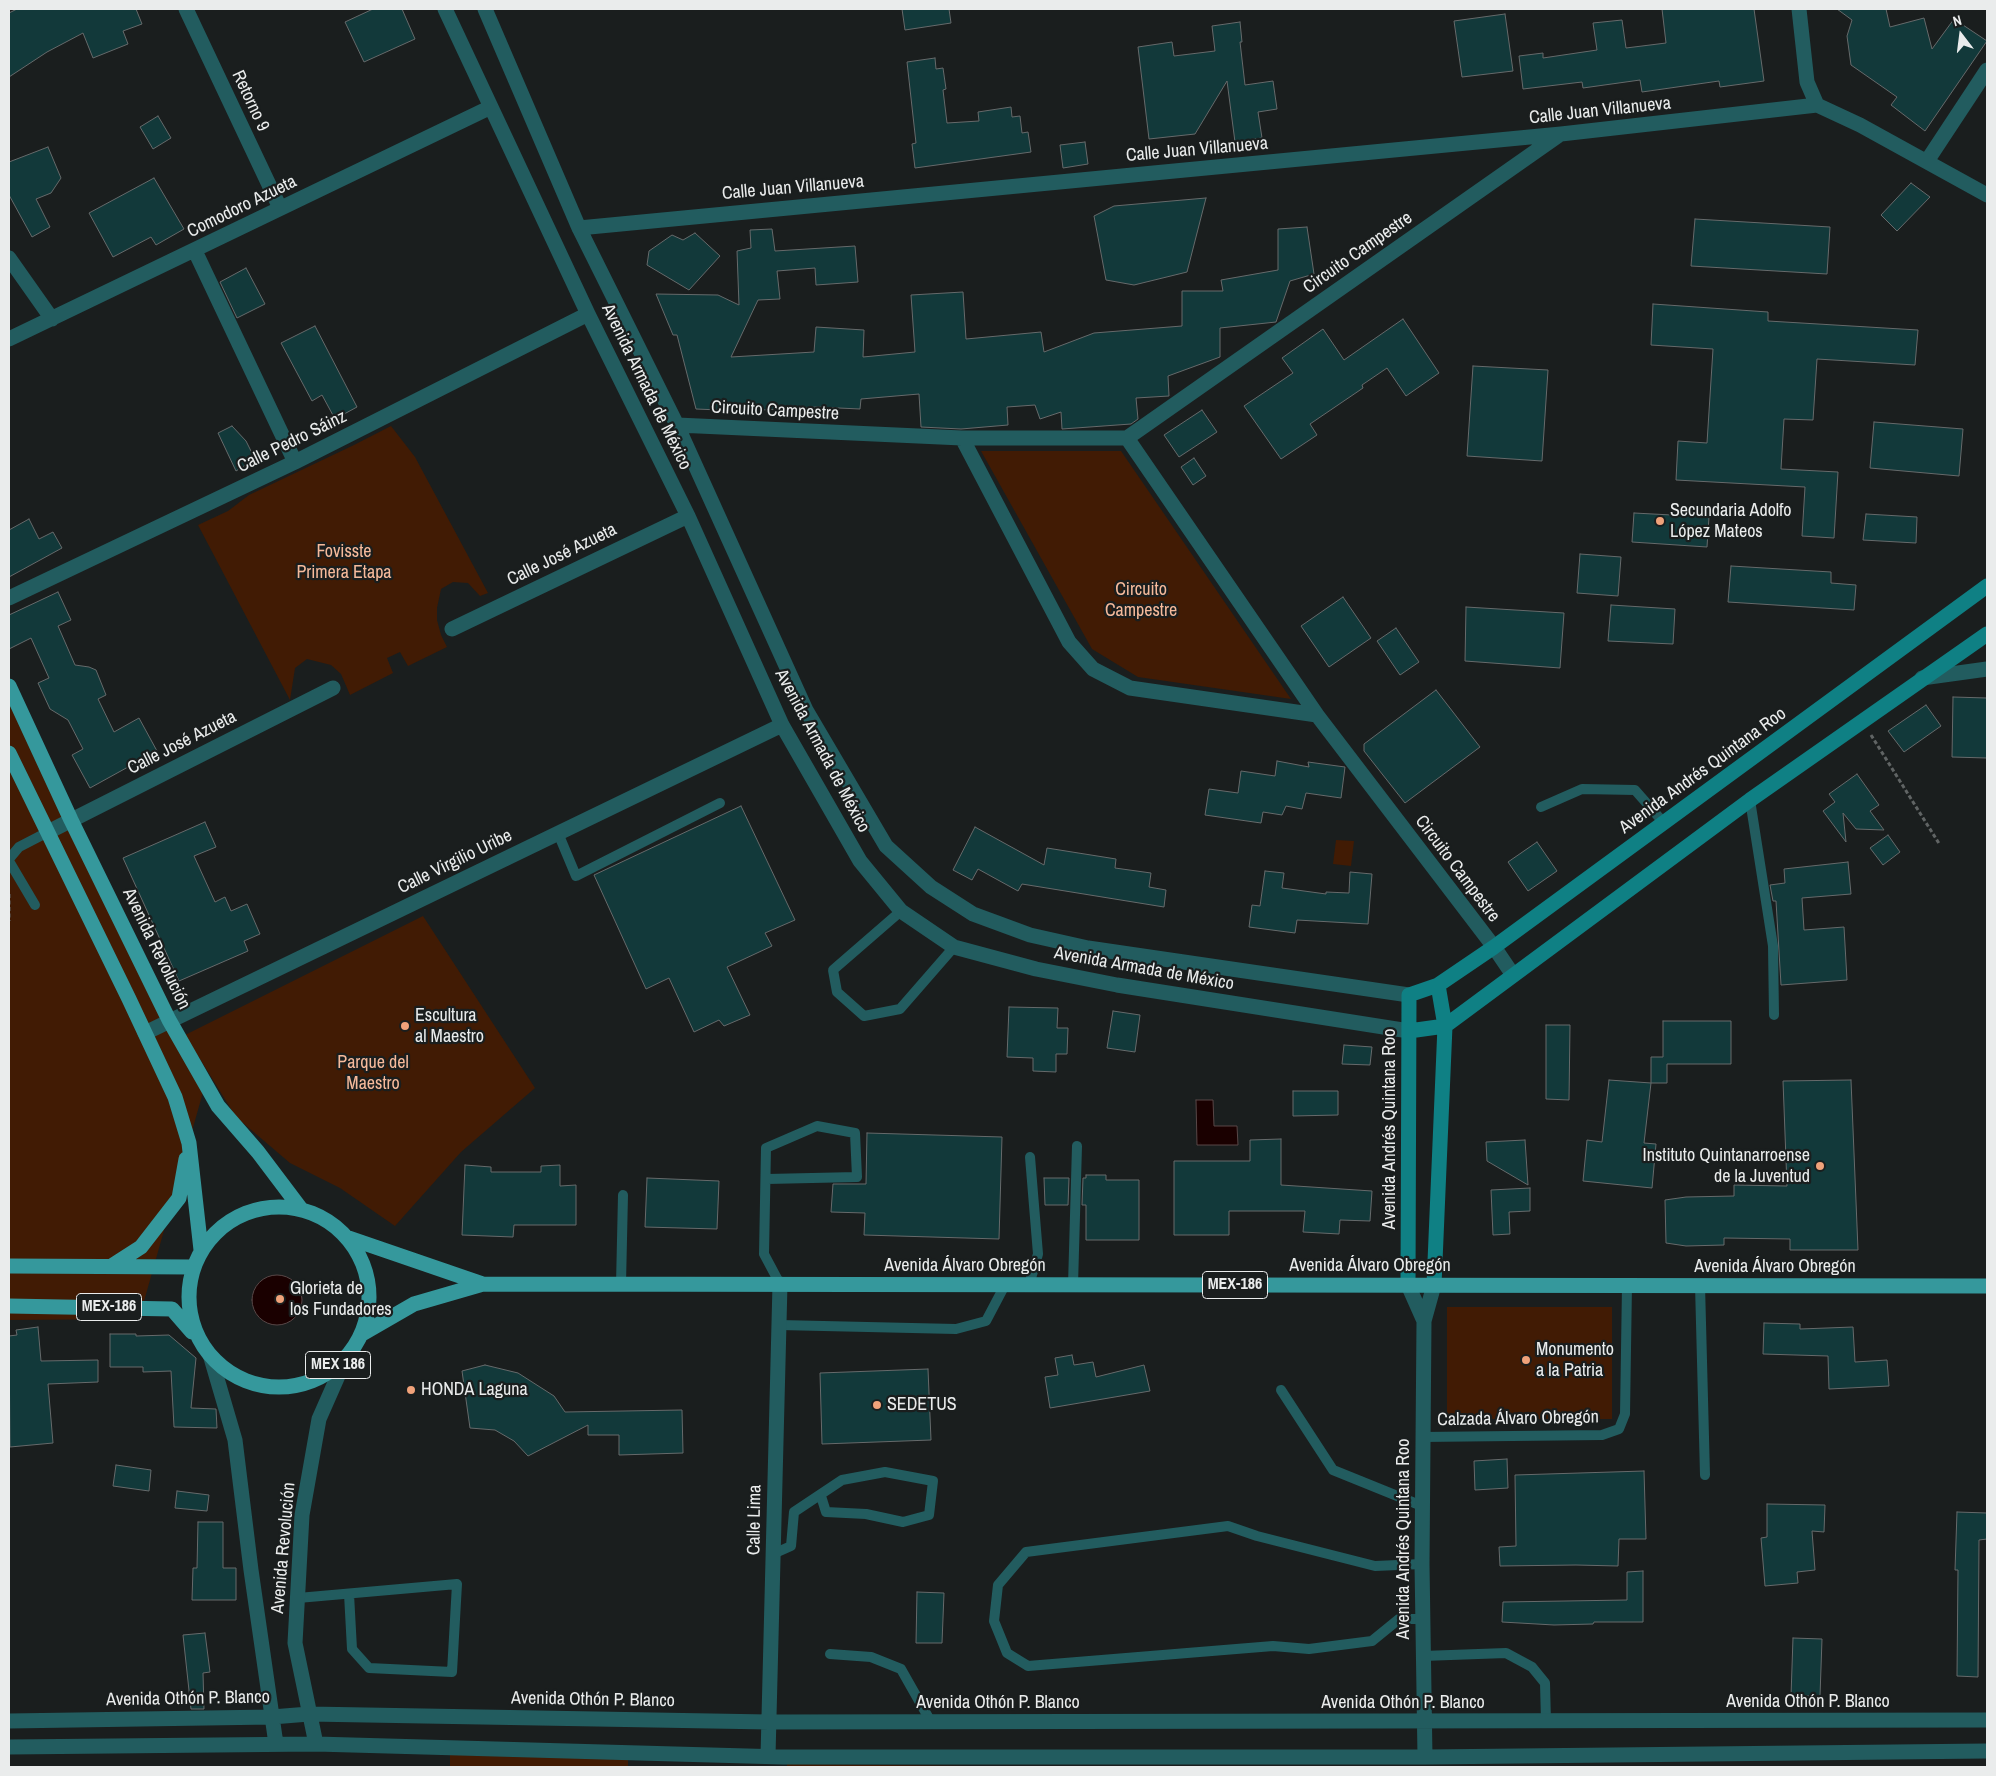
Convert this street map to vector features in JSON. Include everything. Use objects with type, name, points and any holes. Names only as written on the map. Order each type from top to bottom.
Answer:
[{"type":"main road","name":"Avenida Andrés Quintana Roo","points":[[1408,1285],[1409,995],[1438,985],[1494,947],[1987,586]]},
{"type":"main road","points":[[1445,1026],[1750,800],[1987,634]]},
{"type":"main road","name":"Avenida Revolución","points":[[9,686],[71,820],[169,1020],[218,1106],[258,1152],[301,1209]]},
{"type":"main road","points":[[9,753],[175,1097],[189,1142],[202,1250]]},
{"type":"main road","name":"Avenida Andrés Quintana Roo","points":[[1434,1285],[1445,1026],[1438,985]]},
{"type":"main road","name":"Avenida Armada de México","points":[[1409,1031],[1445,1026]]},
{"type":"main road","points":[[113,1265],[141,1246],[179,1198],[189,1142]]},
{"type":"main road","name":"Avenida Álvaro Obregón","points":[[9,1306],[172,1309],[197,1336],[211,1358],[234,1377],[263,1387],[293,1387],[322,1378],[346,1360],[362,1334],[369,1310],[370,1284],[362,1260],[349,1238],[327,1220],[301,1209],[273,1207],[244,1213],[220,1228],[202,1250],[193,1267],[188,1290],[189,1314],[197,1336]]},
{"type":"main road","name":"Avenida Álvaro Obregón","points":[[349,1238],[483,1284]]},
{"type":"main road","points":[[9,1266],[113,1265],[193,1267]]},
{"type":"main road","name":"Avenida Álvaro Obregón","points":[[362,1334],[414,1304],[483,1284],[1987,1286]]},
{"type":"street","name":"Retorno 9","points":[[186,9],[280,208]]},
{"type":"street","name":"Avenida Armada de México","points":[[445,9],[588,314],[688,516],[782,725],[860,861],[901,911],[954,947],[1036,969],[1117,985],[1409,1031]]},
{"type":"street","name":"Avenida Armada de México","points":[[485,9],[579,228],[677,425],[806,710],[886,846],[932,888],[973,914],[1030,935],[1088,948],[1409,995]]},
{"type":"street","points":[[1799,9],[1807,82],[1817,105],[1860,125],[1987,195]]},
{"type":"street","points":[[1927,161],[1987,70]]},
{"type":"street","name":"Calle Juan Villanueva","points":[[579,228],[1561,134],[1817,105]]},
{"type":"street","name":"Comodoro Azueta","points":[[9,339],[491,107]]},
{"type":"street","name":"Circuito Campestre","points":[[677,425],[962,438],[1127,438],[1561,134]]},
{"type":"street","points":[[195,251],[295,462]]},
{"type":"street","points":[[9,258],[52,319]]},
{"type":"street","name":"Calle Pedro Sáinz","points":[[9,598],[295,462],[588,314]]},
{"type":"street","points":[[962,438],[1069,642],[1093,669],[1130,688],[1317,715]]},
{"type":"street","name":"Circuito Campestre","points":[[1127,438],[1317,715],[1494,947],[1513,975]]},
{"type":"street","name":"Calle José Azueta","points":[[452,629],[688,516]]},
{"type":"street","points":[[1922,678],[1987,669]]},
{"type":"street","name":"Calle José Azueta","points":[[48,832],[333,688]]},
{"type":"street","name":"Calle Virgilio Uribe","points":[[145,1033],[782,725]]},
{"type":"street","name":"Calle Lima","points":[[768,1756],[780,1284]]},
{"type":"street","name":"Avenida Andrés Quintana Roo","points":[[1408,1285],[1424,1321]]},
{"type":"street","name":"Avenida Andrés Quintana Roo","points":[[1425,1757],[1422,1564],[1424,1321],[1434,1285]]},
{"type":"street","name":"Avenida Revolución","points":[[211,1358],[235,1440],[251,1570],[276,1744]]},
{"type":"street","name":"Avenida Revolución","points":[[316,1744],[295,1643],[302,1515],[319,1419],[346,1360]]},
{"type":"street","name":"Avenida Othón P. Blanco","points":[[9,1721],[272,1717],[309,1714],[769,1722],[1987,1720]]},
{"type":"street","points":[[9,1747],[316,1744],[768,1756],[1425,1757],[1987,1751]]},
{"type":"lane","points":[[1541,807],[1582,788],[1635,790],[1664,823]]},
{"type":"lane","points":[[1750,800],[1773,946],[1774,1015]]},
{"type":"lane","points":[[558,833],[576,876],[720,803]]},
{"type":"lane","points":[[35,905],[9,860],[19,848],[48,832]]},
{"type":"lane","points":[[901,911],[833,970],[837,992],[864,1016],[900,1009],[954,947]]},
{"type":"lane","points":[[767,1179],[857,1177],[855,1133],[817,1126],[766,1148],[767,1179],[764,1254],[780,1284]]},
{"type":"lane","points":[[1073,1285],[1077,1146]]},
{"type":"lane","points":[[1030,1157],[1038,1254],[1030,1285]]},
{"type":"lane","points":[[620,1284],[623,1194]]},
{"type":"lane","points":[[779,1325],[956,1329],[986,1320],[1005,1285]]},
{"type":"lane","name":"Calzada Álvaro Obregón","points":[[1422,1437],[1602,1435],[1618,1429],[1625,1414],[1627,1285]]},
{"type":"lane","points":[[1700,1286],[1705,1475]]},
{"type":"lane","points":[[1281,1390],[1333,1470],[1422,1506]]},
{"type":"lane","points":[[773,1554],[791,1546],[794,1512],[821,1496],[842,1480],[886,1472],[932,1482],[929,1515],[903,1522],[866,1514],[826,1512],[821,1496]]},
{"type":"lane","points":[[1422,1564],[1375,1566],[1257,1536],[1228,1526],[1026,1552],[998,1585],[994,1621],[1007,1652],[1028,1666],[1273,1646],[1309,1649],[1372,1641],[1399,1619],[1423,1619]]},
{"type":"lane","points":[[298,1598],[458,1584],[452,1672],[369,1668],[352,1649],[349,1594]]},
{"type":"lane","points":[[1423,1656],[1506,1653],[1532,1667],[1545,1683],[1546,1722]]},
{"type":"lane","points":[[830,1654],[871,1657],[901,1669],[931,1722]]},
{"type":"path","points":[[1862,722],[1940,845]]},
{"type":"path","points":[[9,894],[9,921]]},
{"type":"green space","name":"Fovisste Primera Etapa","points":[[391,426],[415,457],[488,593],[480,596],[468,583],[453,582],[441,589],[437,608],[437,620],[447,647],[408,666],[400,652],[387,658],[393,673],[350,695],[341,674],[331,665],[307,659],[295,668],[290,700],[198,525],[228,511],[249,495]]},
{"type":"green space","name":"Circuito Campestre","points":[[981,451],[1121,451],[1291,699],[1138,677],[1092,649]]},
{"type":"green space","name":"Parque del Maestro","points":[[9,684],[185,1035],[423,916],[535,1088],[461,1152],[395,1226],[340,1188],[290,1163],[236,1117],[190,1043],[207,1078],[139,1319],[9,1320]]},
{"type":"green space","points":[[1336,840],[1354,841],[1351,866],[1333,864]]},
{"type":"green space","points":[[1447,1307],[1612,1307],[1612,1419],[1447,1419]]},
{"type":"green space","points":[[450,1754],[628,1756],[628,1767],[450,1767]]},
{"type":"green space","points":[[787,1764],[1064,1767],[787,1767]]},
{"type":"shaded area","points":[[1196,1100],[1213,1100],[1214,1126],[1237,1126],[1238,1145],[1197,1145]]},
{"type":"shaded area","points":[[272,1275],[282,1275],[295,1282],[302,1295],[302,1305],[295,1318],[282,1325],[272,1325],[263,1321],[256,1314],[252,1305],[252,1295],[256,1286],[263,1279]]},
{"type":"building","points":[[17,9],[136,9],[142,24],[123,31],[128,44],[93,58],[83,33],[47,52],[9,77],[9,13]]},
{"type":"building","points":[[373,9],[402,9],[415,39],[364,62],[345,22]]},
{"type":"building","points":[[902,9],[949,9],[951,23],[905,30]]},
{"type":"building","points":[[1662,9],[1754,9],[1764,81],[1720,87],[1719,81],[1642,92],[1640,80],[1583,88],[1582,82],[1523,89],[1519,56],[1543,53],[1543,58],[1597,50],[1593,23],[1622,20],[1626,48],[1666,43]]},
{"type":"building","points":[[1837,9],[1886,9],[1890,27],[1924,18],[1932,49],[1954,19],[1987,41],[1925,131],[1891,105],[1897,97],[1851,65],[1847,36],[1852,20]]},
{"type":"building","points":[[1505,14],[1513,71],[1462,77],[1454,21]]},
{"type":"building","points":[[1240,22],[1242,42],[1240,42],[1245,85],[1273,81],[1277,109],[1258,112],[1262,138],[1235,142],[1227,81],[1195,134],[1149,139],[1138,47],[1172,42],[1174,56],[1215,51],[1212,26]]},
{"type":"building","points":[[935,58],[936,69],[943,68],[946,89],[943,90],[947,123],[979,121],[978,112],[1011,107],[1012,117],[1020,116],[1022,133],[1028,132],[1031,152],[915,168],[912,144],[916,143],[907,62]]},
{"type":"building","points":[[158,116],[171,138],[153,149],[140,127]]},
{"type":"building","points":[[1085,142],[1088,164],[1063,168],[1060,145]]},
{"type":"building","points":[[48,147],[61,178],[51,193],[36,199],[50,227],[32,237],[9,195],[9,162]]},
{"type":"building","points":[[154,178],[184,229],[156,245],[151,237],[113,257],[89,213]]},
{"type":"building","points":[[1911,183],[1930,197],[1897,231],[1881,215]]},
{"type":"building","points":[[1206,198],[1187,272],[1134,285],[1106,280],[1094,216],[1114,206]]},
{"type":"building","points":[[1695,219],[1830,227],[1827,274],[1691,266]]},
{"type":"building","points":[[1307,227],[1314,274],[1290,281],[1276,322],[1220,328],[1220,357],[1168,376],[1169,396],[1136,398],[1138,419],[1131,424],[1062,429],[1061,412],[1040,419],[1035,405],[1007,407],[1008,425],[961,429],[921,427],[919,394],[861,399],[860,409],[817,407],[743,411],[696,409],[677,335],[673,335],[656,294],[718,295],[739,305],[737,251],[751,248],[750,230],[772,229],[775,251],[855,246],[858,282],[816,285],[815,268],[777,271],[780,299],[758,300],[731,357],[814,352],[816,327],[864,330],[863,357],[915,352],[911,295],[963,292],[966,339],[1041,332],[1044,352],[1094,333],[1182,326],[1182,291],[1223,291],[1221,280],[1278,270],[1278,229]]},
{"type":"building","points":[[695,233],[720,256],[689,290],[647,265],[649,251],[672,235],[683,240]]},
{"type":"building","points":[[246,268],[265,304],[237,318],[220,282]]},
{"type":"building","points":[[1653,304],[1768,312],[1768,321],[1918,330],[1915,365],[1817,359],[1813,420],[1784,419],[1781,469],[1838,472],[1834,538],[1802,536],[1805,487],[1676,480],[1678,441],[1707,443],[1713,349],[1651,345]]},
{"type":"building","points":[[1403,319],[1439,373],[1406,396],[1387,368],[1362,385],[1363,388],[1310,424],[1317,435],[1281,459],[1244,406],[1293,373],[1282,358],[1323,329],[1344,360]]},
{"type":"building","points":[[315,326],[357,407],[335,419],[322,395],[312,401],[281,343]]},
{"type":"building","points":[[1473,366],[1548,370],[1542,461],[1467,456]]},
{"type":"building","points":[[1202,410],[1217,432],[1179,457],[1164,435]]},
{"type":"building","points":[[1874,422],[1963,429],[1959,476],[1870,468]]},
{"type":"building","points":[[232,426],[246,441],[255,459],[236,471],[218,433]]},
{"type":"building","points":[[1194,458],[1206,476],[1193,485],[1181,467]]},
{"type":"building","points":[[1634,513],[1709,517],[1707,547],[1632,542]]},
{"type":"building","points":[[1866,514],[1917,517],[1916,543],[1863,540]]},
{"type":"building","points":[[29,519],[39,539],[53,532],[62,548],[9,577],[9,530]]},
{"type":"building","points":[[1580,554],[1621,557],[1618,596],[1577,593]]},
{"type":"building","points":[[1731,566],[1831,572],[1831,583],[1856,585],[1854,610],[1728,602]]},
{"type":"building","points":[[58,592],[71,620],[58,626],[75,665],[96,670],[106,695],[98,699],[114,732],[139,718],[157,751],[90,788],[72,755],[83,749],[68,720],[50,709],[38,683],[49,678],[31,638],[9,649],[9,615]]},
{"type":"building","points":[[1343,597],[1371,638],[1329,667],[1301,626]]},
{"type":"building","points":[[1611,605],[1675,609],[1673,644],[1608,641]]},
{"type":"building","points":[[1466,607],[1564,613],[1560,668],[1465,661]]},
{"type":"building","points":[[1396,628],[1419,662],[1400,675],[1377,641]]},
{"type":"building","points":[[1436,690],[1480,747],[1405,803],[1364,751],[1364,744]]},
{"type":"building","points":[[1953,697],[1987,698],[1987,758],[1952,757]]},
{"type":"building","points":[[1926,705],[1941,726],[1904,752],[1888,731]]},
{"type":"building","points":[[1277,761],[1309,767],[1308,762],[1345,767],[1341,798],[1306,793],[1302,809],[1286,806],[1282,815],[1263,812],[1261,823],[1205,815],[1209,789],[1238,793],[1241,771],[1275,776]]},
{"type":"building","points":[[1857,774],[1879,805],[1870,811],[1884,830],[1856,829],[1843,813],[1846,842],[1823,811],[1835,802],[1829,794]]},
{"type":"building","points":[[741,806],[795,920],[765,933],[772,946],[727,967],[750,1015],[724,1026],[719,1020],[694,1032],[669,978],[646,989],[594,875]]},
{"type":"building","points":[[205,822],[216,847],[194,856],[215,902],[225,897],[231,911],[247,904],[260,934],[244,941],[248,951],[179,981],[123,858]]},
{"type":"building","points":[[975,827],[1044,865],[1047,848],[1116,859],[1115,868],[1151,873],[1149,887],[1166,890],[1164,907],[1022,884],[1018,891],[978,869],[972,880],[953,870]]},
{"type":"building","points":[[1888,835],[1900,852],[1883,865],[1870,848]]},
{"type":"building","points":[[1537,842],[1557,871],[1528,891],[1508,862]]},
{"type":"building","points":[[1848,862],[1851,894],[1802,898],[1804,930],[1844,927],[1847,980],[1781,985],[1776,901],[1773,901],[1770,885],[1785,883],[1784,869]]},
{"type":"building","points":[[1265,871],[1284,873],[1282,888],[1326,894],[1326,892],[1349,893],[1350,872],[1372,874],[1368,924],[1297,920],[1295,933],[1249,927],[1252,905],[1260,906]]},
{"type":"building","points":[[1009,1007],[1058,1008],[1057,1028],[1068,1028],[1067,1054],[1056,1054],[1056,1072],[1033,1071],[1033,1058],[1007,1057]]},
{"type":"building","points":[[1113,1011],[1140,1015],[1135,1052],[1107,1048]]},
{"type":"building","points":[[1663,1021],[1731,1021],[1731,1064],[1667,1064],[1667,1083],[1651,1083],[1651,1057],[1663,1057]]},
{"type":"building","points":[[1546,1025],[1570,1025],[1569,1100],[1546,1099]]},
{"type":"building","points":[[1344,1045],[1372,1047],[1370,1065],[1342,1064]]},
{"type":"building","points":[[1609,1080],[1651,1083],[1644,1143],[1656,1144],[1652,1188],[1583,1181],[1587,1140],[1602,1142]]},
{"type":"building","name":"Instituto Quintanarroense de la Juventud","points":[[1851,1080],[1858,1250],[1790,1250],[1790,1239],[1724,1238],[1724,1245],[1686,1246],[1666,1243],[1665,1200],[1686,1197],[1734,1196],[1734,1185],[1787,1186],[1783,1081]]},
{"type":"building","points":[[1293,1091],[1338,1091],[1338,1115],[1293,1116]]},
{"type":"building","points":[[867,1133],[1002,1137],[999,1239],[864,1235],[865,1213],[831,1212],[833,1184],[866,1184]]},
{"type":"building","points":[[1281,1139],[1281,1185],[1372,1191],[1370,1221],[1340,1220],[1339,1234],[1303,1232],[1305,1211],[1229,1211],[1229,1235],[1174,1235],[1174,1161],[1250,1161],[1250,1140]]},
{"type":"building","points":[[1525,1140],[1528,1185],[1487,1161],[1486,1142]]},
{"type":"building","points":[[465,1165],[491,1167],[491,1172],[541,1172],[541,1166],[560,1165],[560,1186],[576,1185],[576,1225],[514,1225],[513,1237],[462,1235]]},
{"type":"building","points":[[1086,1175],[1106,1175],[1106,1180],[1139,1180],[1139,1240],[1086,1240],[1086,1205],[1082,1205],[1083,1178],[1086,1178]]},
{"type":"building","points":[[647,1178],[719,1181],[717,1229],[645,1227]]},
{"type":"building","points":[[1044,1178],[1069,1178],[1068,1205],[1045,1205]]},
{"type":"building","points":[[1530,1188],[1530,1211],[1509,1212],[1510,1234],[1493,1235],[1491,1190]]},
{"type":"building","points":[[1764,1323],[1800,1324],[1800,1329],[1853,1327],[1855,1362],[1887,1360],[1889,1386],[1829,1389],[1828,1356],[1763,1354]]},
{"type":"building","points":[[38,1327],[41,1361],[98,1360],[98,1382],[48,1384],[53,1443],[10,1447],[9,1336],[17,1335],[16,1330]]},
{"type":"building","points":[[110,1334],[136,1334],[136,1336],[169,1335],[196,1358],[191,1408],[216,1409],[217,1428],[174,1427],[171,1371],[143,1372],[143,1367],[110,1367]]},
{"type":"building","points":[[1072,1355],[1074,1365],[1093,1362],[1096,1377],[1144,1365],[1150,1391],[1050,1408],[1045,1377],[1058,1375],[1055,1358]]},
{"type":"building","points":[[485,1365],[518,1373],[554,1396],[565,1412],[682,1410],[683,1453],[619,1455],[619,1435],[588,1435],[588,1425],[528,1456],[514,1441],[495,1430],[470,1428],[462,1371]]},
{"type":"building","points":[[928,1369],[931,1440],[822,1444],[820,1373]]},
{"type":"building","points":[[1507,1459],[1508,1488],[1475,1490],[1474,1461]]},
{"type":"building","points":[[116,1465],[151,1470],[149,1491],[113,1486]]},
{"type":"building","points":[[1644,1471],[1646,1539],[1619,1539],[1618,1566],[1500,1566],[1499,1547],[1516,1546],[1515,1475]]},
{"type":"building","points":[[177,1491],[209,1495],[207,1511],[175,1508]]},
{"type":"building","points":[[1767,1504],[1825,1505],[1824,1532],[1812,1531],[1815,1570],[1797,1572],[1798,1583],[1765,1586],[1761,1538],[1767,1537]]},
{"type":"building","points":[[1957,1512],[1987,1513],[1987,1539],[1979,1540],[1978,1677],[1957,1676],[1958,1570],[1955,1570]]},
{"type":"building","points":[[198,1522],[223,1522],[223,1568],[236,1568],[236,1600],[192,1600],[193,1568],[197,1568]]},
{"type":"building","points":[[1643,1571],[1643,1622],[1594,1622],[1593,1624],[1554,1625],[1502,1622],[1503,1602],[1627,1600],[1627,1572]]},
{"type":"building","points":[[917,1592],[944,1593],[942,1643],[916,1643]]},
{"type":"building","points":[[205,1633],[210,1672],[203,1673],[204,1709],[191,1709],[183,1635]]},
{"type":"building","points":[[1793,1638],[1822,1639],[1820,1696],[1791,1696]]},
{"type":"place","name":"Secundaria Adolfo López Mateos","points":[[1660,521]]},
{"type":"place","name":"Escultura al Maestro","points":[[405,1026]]},
{"type":"place","name":"Instituto Quintanarroense de la Juventud","points":[[1820,1166]]},
{"type":"place","name":"Glorieta de los Fundadores","points":[[280,1299]]},
{"type":"place","name":"Monumento a la Patria","points":[[1526,1360]]},
{"type":"place","name":"HONDA Laguna","points":[[411,1390]]},
{"type":"place","name":"SEDETUS","points":[[877,1405]]}]
